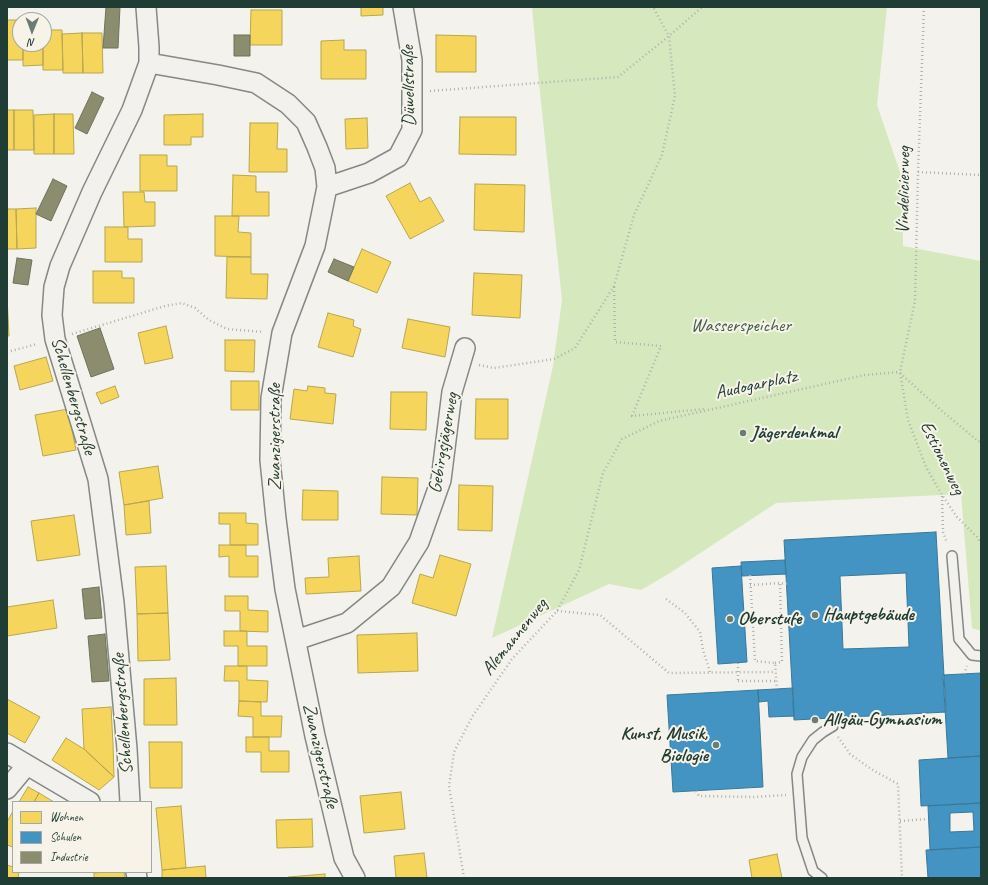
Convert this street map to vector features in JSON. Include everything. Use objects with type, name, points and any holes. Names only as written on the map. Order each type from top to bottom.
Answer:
[{"type":"street","name":"Schellenbergstraße","points":[[130,801],[127,749],[114,603],[98,479],[55,339],[52,315],[54,287],[60,266],[92,192],[132,110],[149,63],[146,7]]},
{"type":"street","name":"Düwellstraße","points":[[327,187],[369,173],[398,157],[412,130],[412,60],[403,7]]},
{"type":"street","name":"Zwanzigerstraße","points":[[149,63],[256,83],[288,104],[306,122],[325,168],[327,187],[316,246],[282,333],[271,398],[270,460],[276,519],[286,589],[314,736],[344,858],[355,878]]},
{"type":"street","name":"Gebirgsjägerweg","points":[[296,640],[347,623],[391,587],[419,542],[441,480],[452,392],[465,348]]},
{"type":"street","points":[[7,753],[88,801]]},
{"type":"street","points":[[7,789],[27,765]]},
{"type":"lane","points":[[952,556],[959,639],[972,655],[981,656]]},
{"type":"lane","points":[[822,878],[813,871],[802,838],[797,774],[802,757],[813,740],[834,726]]},
{"type":"path","points":[[494,368],[554,359],[575,348],[614,286],[634,215],[662,155],[675,96],[669,36],[653,7]]},
{"type":"path","points":[[412,92],[618,77],[702,7]]},
{"type":"path","name":"Vindelicierweg","points":[[900,372],[915,301],[924,7]]},
{"type":"path","points":[[918,172],[981,175]]},
{"type":"path","points":[[614,286],[615,342],[661,346],[632,416],[715,408]]},
{"type":"path","points":[[7,352],[165,306],[182,303],[195,308],[209,320],[227,329],[282,333]]},
{"type":"path","points":[[900,372],[942,411],[981,442]]},
{"type":"path","name":"Audogarplatz","points":[[622,438],[658,421],[865,375],[900,372]]},
{"type":"path","name":"Estionenweg","points":[[900,372],[908,420],[926,467],[957,518],[977,537],[981,544]]},
{"type":"path","name":"Alemannenweg","points":[[464,878],[449,786],[454,752],[472,718],[512,658],[557,611],[579,570],[603,472],[622,438]]},
{"type":"path","points":[[942,495],[943,532],[952,556]]},
{"type":"path","points":[[750,576],[754,661],[775,663],[782,662],[780,583]]},
{"type":"path","points":[[750,585],[787,584]]},
{"type":"path","points":[[666,599],[685,613],[700,632],[703,650],[710,672]]},
{"type":"path","points":[[557,611],[600,615],[669,673],[775,672]]},
{"type":"path","points":[[738,663],[738,681],[776,681]]},
{"type":"path","points":[[775,663],[777,689]]},
{"type":"path","points":[[834,726],[836,734],[850,754],[871,769],[898,784],[902,878]]},
{"type":"path","points":[[696,791],[699,796],[754,798],[798,794]]},
{"type":"path","points":[[900,822],[928,819]]},
{"type":"green space","name":"Wasserspeicher","points":[[532,7],[887,7],[877,105],[902,178],[903,246],[981,261],[981,631],[972,628],[961,494],[776,503],[670,573],[641,590],[609,584],[492,638],[553,366],[562,300]]},
{"type":"building: Wohnen","points":[[361,7],[383,7],[383,15],[361,16]]},
{"type":"building: Wohnen","points":[[251,10],[282,10],[282,45],[250,45]]},
{"type":"building: Wohnen","points":[[7,20],[12,20],[12,52],[23,52],[23,60],[7,60]]},
{"type":"building: Wohnen","points":[[52,30],[62,30],[63,70],[43,70],[43,52],[52,52]]},
{"type":"building: Wohnen","points":[[82,33],[83,73],[63,73],[62,34]]},
{"type":"building: Wohnen","points":[[82,33],[102,33],[103,73],[83,73]]},
{"type":"building: Wohnen","points":[[436,35],[476,36],[476,72],[436,72]]},
{"type":"building: Wohnen","points":[[344,40],[344,50],[366,50],[366,79],[321,79],[321,41]]},
{"type":"building: Wohnen","points":[[23,52],[43,52],[43,65],[23,66]]},
{"type":"building: Wohnen","points":[[7,110],[14,110],[14,150],[7,150]]},
{"type":"building: Wohnen","points":[[14,110],[33,110],[34,150],[14,150]]},
{"type":"building: Wohnen","points":[[54,114],[73,114],[74,154],[54,154]]},
{"type":"building: Wohnen","points":[[54,114],[54,154],[34,154],[34,115]]},
{"type":"building: Wohnen","points":[[203,114],[203,137],[191,137],[191,145],[164,145],[164,115]]},
{"type":"building: Wohnen","points":[[460,117],[516,117],[516,155],[459,154]]},
{"type":"building: Wohnen","points":[[367,118],[368,148],[346,149],[345,119]]},
{"type":"building: Wohnen","points":[[250,123],[278,123],[277,149],[287,149],[287,172],[249,172]]},
{"type":"building: Wohnen","points":[[140,155],[167,155],[167,166],[177,166],[177,191],[140,191]]},
{"type":"building: Wohnen","points":[[233,175],[256,176],[256,192],[269,192],[269,216],[232,216]]},
{"type":"building: Wohnen","points":[[410,183],[420,202],[430,197],[444,221],[410,239],[386,196]]},
{"type":"building: Wohnen","points":[[475,184],[525,185],[524,232],[474,230]]},
{"type":"building: Wohnen","points":[[123,192],[144,192],[145,202],[155,202],[155,226],[124,227]]},
{"type":"building: Wohnen","points":[[36,208],[36,248],[17,249],[16,209]]},
{"type":"building: Wohnen","points":[[7,209],[16,209],[17,249],[7,249]]},
{"type":"building: Wohnen","points":[[215,216],[239,216],[238,232],[251,233],[251,257],[215,256]]},
{"type":"building: Wohnen","points":[[105,227],[128,227],[128,239],[142,239],[142,262],[105,262]]},
{"type":"building: Wohnen","points":[[362,249],[391,262],[377,293],[348,281]]},
{"type":"building: Wohnen","points":[[227,257],[251,257],[251,274],[268,274],[267,299],[226,298]]},
{"type":"building: Wohnen","points":[[93,271],[122,271],[122,278],[134,278],[134,303],[93,303]]},
{"type":"building: Wohnen","points":[[474,273],[522,275],[520,318],[472,315]]},
{"type":"building: Wohnen","points":[[7,296],[9,336],[7,336]]},
{"type":"building: Wohnen","points":[[328,313],[354,320],[353,326],[361,329],[353,357],[318,347]]},
{"type":"building: Wohnen","points":[[408,319],[450,327],[445,357],[402,348]]},
{"type":"building: Wohnen","points":[[166,326],[173,358],[145,364],[138,333]]},
{"type":"building: Wohnen","points":[[225,340],[255,340],[254,372],[225,371]]},
{"type":"building: Wohnen","points":[[46,357],[53,381],[20,390],[14,366]]},
{"type":"building: Wohnen","points":[[231,381],[259,381],[259,410],[231,410]]},
{"type":"building: Wohnen","points":[[115,386],[119,397],[101,404],[96,393]]},
{"type":"building: Wohnen","points":[[308,386],[325,388],[325,393],[336,394],[333,424],[290,419],[294,389],[307,391]]},
{"type":"building: Wohnen","points":[[391,392],[427,392],[426,430],[390,429]]},
{"type":"building: Wohnen","points":[[476,399],[508,399],[508,439],[475,439]]},
{"type":"building: Wohnen","points":[[68,409],[76,450],[43,456],[35,415]]},
{"type":"building: Wohnen","points":[[158,466],[163,498],[124,505],[119,472]]},
{"type":"building: Wohnen","points":[[382,477],[418,478],[417,515],[381,514]]},
{"type":"building: Wohnen","points":[[459,485],[493,486],[492,531],[458,530]]},
{"type":"building: Wohnen","points":[[303,490],[338,491],[338,520],[302,520]]},
{"type":"building: Wohnen","points":[[149,501],[151,533],[126,535],[124,505]]},
{"type":"building: Wohnen","points":[[219,513],[246,513],[246,523],[258,524],[258,545],[230,545],[230,524],[219,524]]},
{"type":"building: Wohnen","points":[[74,515],[80,555],[37,561],[31,521]]},
{"type":"building: Wohnen","points":[[219,545],[246,545],[246,556],[258,556],[258,577],[229,577],[229,556],[219,557]]},
{"type":"building: Wohnen","points":[[440,555],[471,564],[456,616],[412,603],[420,574],[433,578]]},
{"type":"building: Wohnen","points":[[359,556],[361,591],[306,594],[305,578],[329,577],[328,558]]},
{"type":"building: Wohnen","points":[[166,566],[168,613],[137,614],[135,567]]},
{"type":"building: Wohnen","points":[[225,596],[248,596],[248,610],[268,611],[268,632],[240,631],[240,611],[225,611]]},
{"type":"building: Wohnen","points":[[53,600],[57,628],[7,636],[7,607]]},
{"type":"building: Wohnen","points":[[168,613],[170,660],[138,661],[137,614]]},
{"type":"building: Wohnen","points":[[224,631],[247,631],[247,646],[267,646],[267,666],[238,666],[238,646],[224,646]]},
{"type":"building: Wohnen","points":[[417,633],[418,671],[358,673],[357,635]]},
{"type":"building: Wohnen","points":[[225,666],[247,666],[247,680],[268,681],[267,702],[239,701],[239,681],[224,681]]},
{"type":"building: Wohnen","points":[[176,678],[177,725],[144,725],[144,679]]},
{"type":"building: Wohnen","points":[[7,699],[40,717],[25,743],[7,733]]},
{"type":"building: Wohnen","points":[[239,701],[261,702],[261,716],[282,716],[281,737],[253,737],[253,717],[238,716]]},
{"type":"building: Wohnen","points":[[111,707],[114,777],[84,749],[82,709]]},
{"type":"building: Wohnen","points":[[246,737],[269,737],[269,751],[289,751],[289,772],[261,772],[261,752],[246,752]]},
{"type":"building: Wohnen","points":[[66,738],[84,749],[114,777],[99,790],[52,760]]},
{"type":"building: Wohnen","points":[[149,742],[182,742],[182,788],[150,788]]},
{"type":"building: Wohnen","points":[[28,787],[39,793],[35,801],[20,801]]},
{"type":"building: Wohnen","points":[[401,792],[405,829],[364,833],[360,796]]},
{"type":"building: Wohnen","points":[[39,793],[52,801],[35,801]]},
{"type":"building: Wohnen","points":[[181,806],[186,868],[162,870],[156,808]]},
{"type":"building: Wohnen","points":[[12,813],[12,847],[7,845],[7,822]]},
{"type":"building: Wohnen","points":[[312,819],[313,847],[277,848],[276,820]]},
{"type":"building: Wohnen","points":[[424,853],[427,878],[396,878],[394,856]]},
{"type":"building: Wohnen","points":[[777,854],[782,878],[752,878],[749,860]]},
{"type":"building: Wohnen","points":[[7,865],[12,867],[12,873],[19,873],[18,878],[7,878]]},
{"type":"building: Wohnen","points":[[205,866],[206,878],[162,878],[162,870]]},
{"type":"building: Wohnen","points":[[94,873],[124,873],[125,878],[94,878]]},
{"type":"building: Wohnen","points":[[325,874],[325,878],[288,878],[288,877]]},
{"type":"building: Schulen","name":"Hauptgebäude","points":[[936,532],[946,712],[794,720],[784,540]],"holes":[[[906,573],[909,647],[843,649],[840,576]]]},
{"type":"building: Schulen","points":[[785,560],[786,574],[742,576],[741,562]]},
{"type":"building: Schulen","name":"Oberstufe","points":[[741,566],[747,662],[718,664],[712,568]]},
{"type":"building: Schulen","points":[[981,673],[981,756],[948,758],[943,675]]},
{"type":"building: Schulen","points":[[793,688],[794,716],[769,717],[768,701],[759,702],[758,690]]},
{"type":"building: Schulen","name":"Kunst, Musik, Biologie","points":[[758,690],[763,787],[673,792],[667,695]]},
{"type":"building: Schulen","points":[[981,756],[981,803],[921,806],[919,760]]},
{"type":"building: Schulen","points":[[981,803],[981,847],[930,850],[928,806]],"holes":[[[973,812],[974,831],[950,832],[950,813]]]},
{"type":"building: Schulen","points":[[981,847],[981,878],[928,878],[926,850]]},
{"type":"building: Industrie","points":[[106,7],[120,7],[118,48],[103,48]]},
{"type":"building: Industrie","points":[[234,35],[250,35],[250,56],[234,56]]},
{"type":"building: Industrie","points":[[92,92],[104,98],[87,134],[75,128]]},
{"type":"building: Industrie","points":[[53,179],[67,186],[51,221],[36,214]]},
{"type":"building: Industrie","points":[[17,258],[32,260],[28,285],[13,283]]},
{"type":"building: Industrie","points":[[334,259],[354,267],[348,281],[328,272]]},
{"type":"building: Industrie","points":[[100,328],[114,369],[91,377],[77,336]]},
{"type":"building: Industrie","points":[[99,587],[102,618],[85,619],[82,589]]},
{"type":"building: Industrie","points":[[105,634],[109,681],[92,682],[88,636]]},
{"type":"place","name":"Jägerdenkmal","points":[[743,433]]},
{"type":"place","name":"Hauptgebäude","points":[[815,615]]},
{"type":"place","name":"Oberstufe","points":[[730,619]]},
{"type":"place","name":"Allgäu-Gymnasium","points":[[815,720]]},
{"type":"place","name":"Kunst, Musik, Biologie","points":[[716,745]]}]
